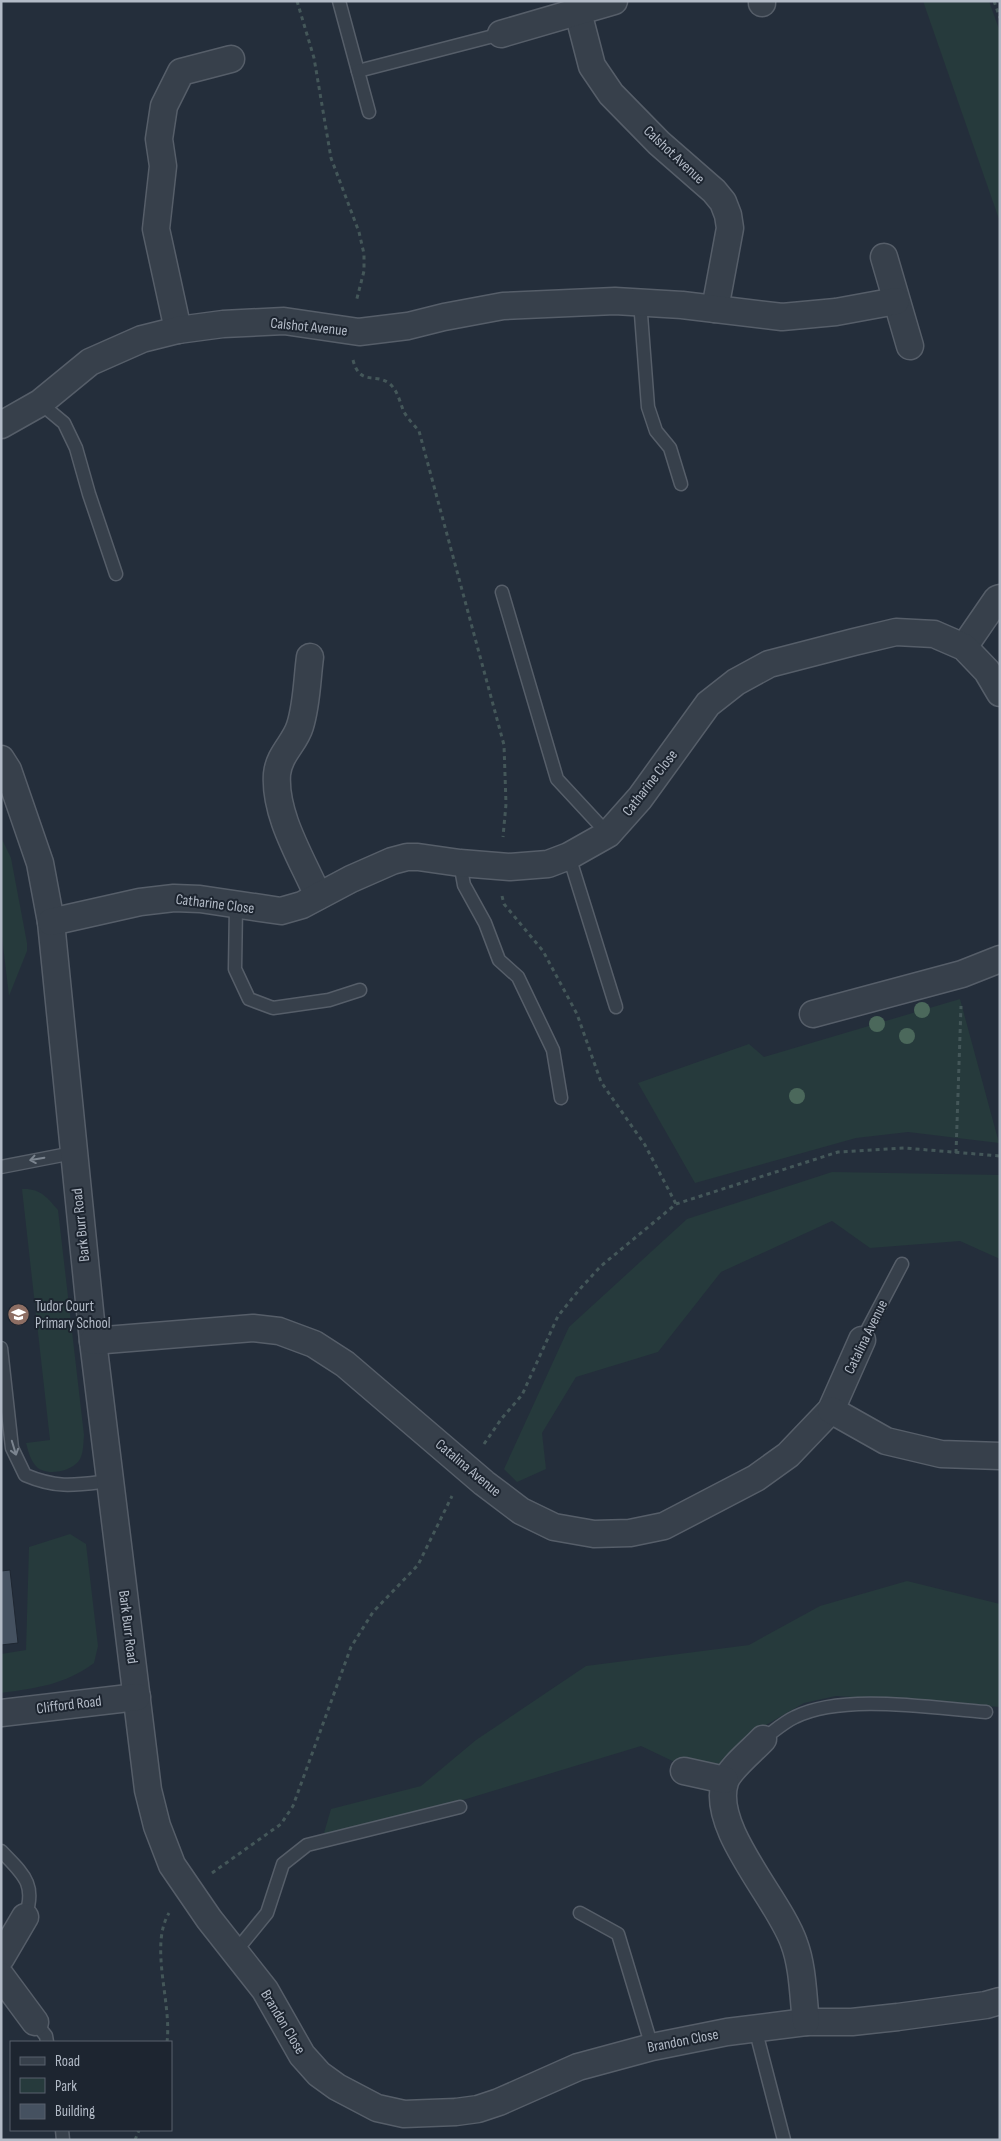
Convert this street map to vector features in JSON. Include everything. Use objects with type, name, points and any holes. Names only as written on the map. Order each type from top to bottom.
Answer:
[{"type":"street","points":[[501,34],[567,10],[614,1]]},
{"type":"street","name":"Calshot Avenue","points":[[567,10],[592,66],[611,94],[723,202],[730,228],[715,309]]},
{"type":"street","points":[[178,330],[156,229],[162,166],[159,139],[164,106],[181,72],[231,59]]},
{"type":"street","points":[[884,257],[910,346]]},
{"type":"street","name":"Calshot Avenue","points":[[1,425],[40,402],[90,362],[142,339],[178,330],[222,324],[284,321],[360,332],[408,326],[451,315],[503,306],[640,301],[782,317],[836,312],[896,301]]},
{"type":"street","points":[[964,647],[997,599],[1000,598]]},
{"type":"street","name":"Catharine Close","points":[[51,922],[140,902],[174,898],[200,899],[236,906],[281,911],[292,909],[398,859],[418,857],[460,863],[520,867],[548,864],[569,856],[608,834],[640,798],[708,704],[736,682],[768,664],[896,632],[934,634],[964,647],[987,671],[1000,693]]},
{"type":"street","points":[[310,657],[300,726],[283,754],[277,772],[277,792],[281,812],[318,896]]},
{"type":"street","name":"Bark Burr Road","points":[[1,759],[8,770],[40,863],[51,922],[93,1341],[137,1698]]},
{"type":"street","points":[[813,1014],[962,974],[1000,959]]},
{"type":"street","name":"Catalina Avenue","points":[[93,1341],[253,1328],[279,1331],[314,1344],[345,1364],[484,1484],[521,1511],[554,1527],[594,1534],[630,1533],[664,1526],[756,1478],[788,1455],[831,1410],[862,1340]]},
{"type":"street","points":[[831,1410],[886,1441],[941,1454],[1000,1456]]},
{"type":"street","name":"Clifford Road","points":[[1,1713],[137,1698]]},
{"type":"street","name":"Brandon Close","points":[[137,1698],[148,1790],[157,1826],[172,1865],[209,1919],[265,1990],[302,2056],[319,2074],[337,2087],[377,2108],[404,2114],[456,2112],[478,2109],[499,2102],[578,2067],[652,2047],[755,2028],[806,2022],[852,2022],[898,2018],[986,2005],[1000,2001]]},
{"type":"street","points":[[763,1740],[725,1780],[723,1796],[730,1828],[746,1862],[769,1893],[795,1944],[799,1961],[806,2022]]},
{"type":"street","points":[[684,1772],[725,1780]]},
{"type":"street","points":[[1,1958],[25,1917]]},
{"type":"street","points":[[1,1976],[41,2032]]},
{"type":"lane","points":[[339,1],[369,112]]},
{"type":"lane","points":[[358,71],[501,34]]},
{"type":"lane","points":[[640,301],[648,407],[656,430],[670,448],[681,484]]},
{"type":"lane","points":[[40,402],[64,423],[76,448],[116,574]]},
{"type":"lane","points":[[502,592],[557,779],[608,834]]},
{"type":"lane","points":[[569,856],[616,1008]]},
{"type":"lane","points":[[460,863],[464,885],[485,923],[499,960],[518,977],[553,1050],[562,1098]]},
{"type":"lane","points":[[236,906],[235,969],[249,999],[273,1008],[329,1000],[360,990]]},
{"type":"lane","points":[[1,1167],[73,1153]]},
{"type":"lane","name":"Catalina Avenue","points":[[862,1340],[902,1264]]},
{"type":"lane","points":[[1,1348],[12,1448],[25,1475],[41,1482],[64,1486],[110,1481]]},
{"type":"lane","points":[[763,1740],[794,1717],[827,1706],[872,1704],[986,1712]]},
{"type":"lane","points":[[236,1951],[267,1913],[283,1864],[307,1845],[460,1807]]},
{"type":"lane","points":[[1,1851],[22,1872],[31,1894],[25,1917]]},
{"type":"lane","points":[[580,1913],[618,1934],[652,2047]]},
{"type":"lane","points":[[755,2028],[784,2140]]},
{"type":"path","points":[[297,1],[314,58],[331,158],[359,232],[364,254],[364,272],[356,302]]},
{"type":"path","points":[[994,1],[1000,18]]},
{"type":"path","points":[[352,354],[354,366],[362,375],[390,384],[397,394],[405,414],[419,431],[504,745],[506,804],[502,846]]},
{"type":"path","points":[[501,892],[504,904],[543,951],[577,1014],[601,1082],[645,1145],[676,1204]]},
{"type":"path","points":[[956,1153],[962,974]]},
{"type":"path","points":[[479,1451],[502,1418],[522,1395],[558,1316],[578,1290],[602,1266],[676,1204],[838,1152],[905,1148],[1000,1156]]},
{"type":"path","points":[[210,1875],[281,1824],[293,1806],[352,1647],[373,1612],[418,1565],[456,1490]]},
{"type":"path","points":[[167,2041],[167,2009],[160,1944],[164,1922],[171,1910]]},
{"type":"green space","points":[[923,1],[989,1],[1000,32],[1000,222]]},
{"type":"green space","points":[[1,837],[11,858],[27,943],[27,951],[9,996],[1,929]]},
{"type":"green space","points":[[960,999],[999,1143],[908,1132],[856,1138],[695,1183],[638,1083],[749,1044],[764,1057]]},
{"type":"green space","points":[[832,1172],[1000,1175],[1000,1259],[960,1241],[870,1248],[832,1221],[721,1272],[658,1352],[576,1377],[542,1433],[546,1469],[517,1482],[504,1469],[569,1327],[687,1219]]},
{"type":"green space","points":[[22,1189],[34,1190],[47,1197],[58,1210],[84,1435],[82,1453],[78,1462],[63,1471],[56,1472],[39,1469],[30,1457],[26,1443],[50,1440]]},
{"type":"green space","points":[[70,1534],[86,1544],[98,1646],[94,1663],[61,1681],[1,1693],[1,1654],[26,1650],[29,1547]]},
{"type":"green space","points":[[907,1581],[1000,1604],[1000,1707],[836,1696],[804,1703],[766,1725],[720,1766],[681,1765],[641,1746],[321,1843],[331,1809],[421,1786],[476,1740],[586,1666],[749,1645],[820,1606]]},
{"type":"building","points":[[10,1570],[18,1643],[1,1645],[1,1571]]},
{"type":"place","name":"Tudor Court Primary School","points":[[19,1315]]}]
